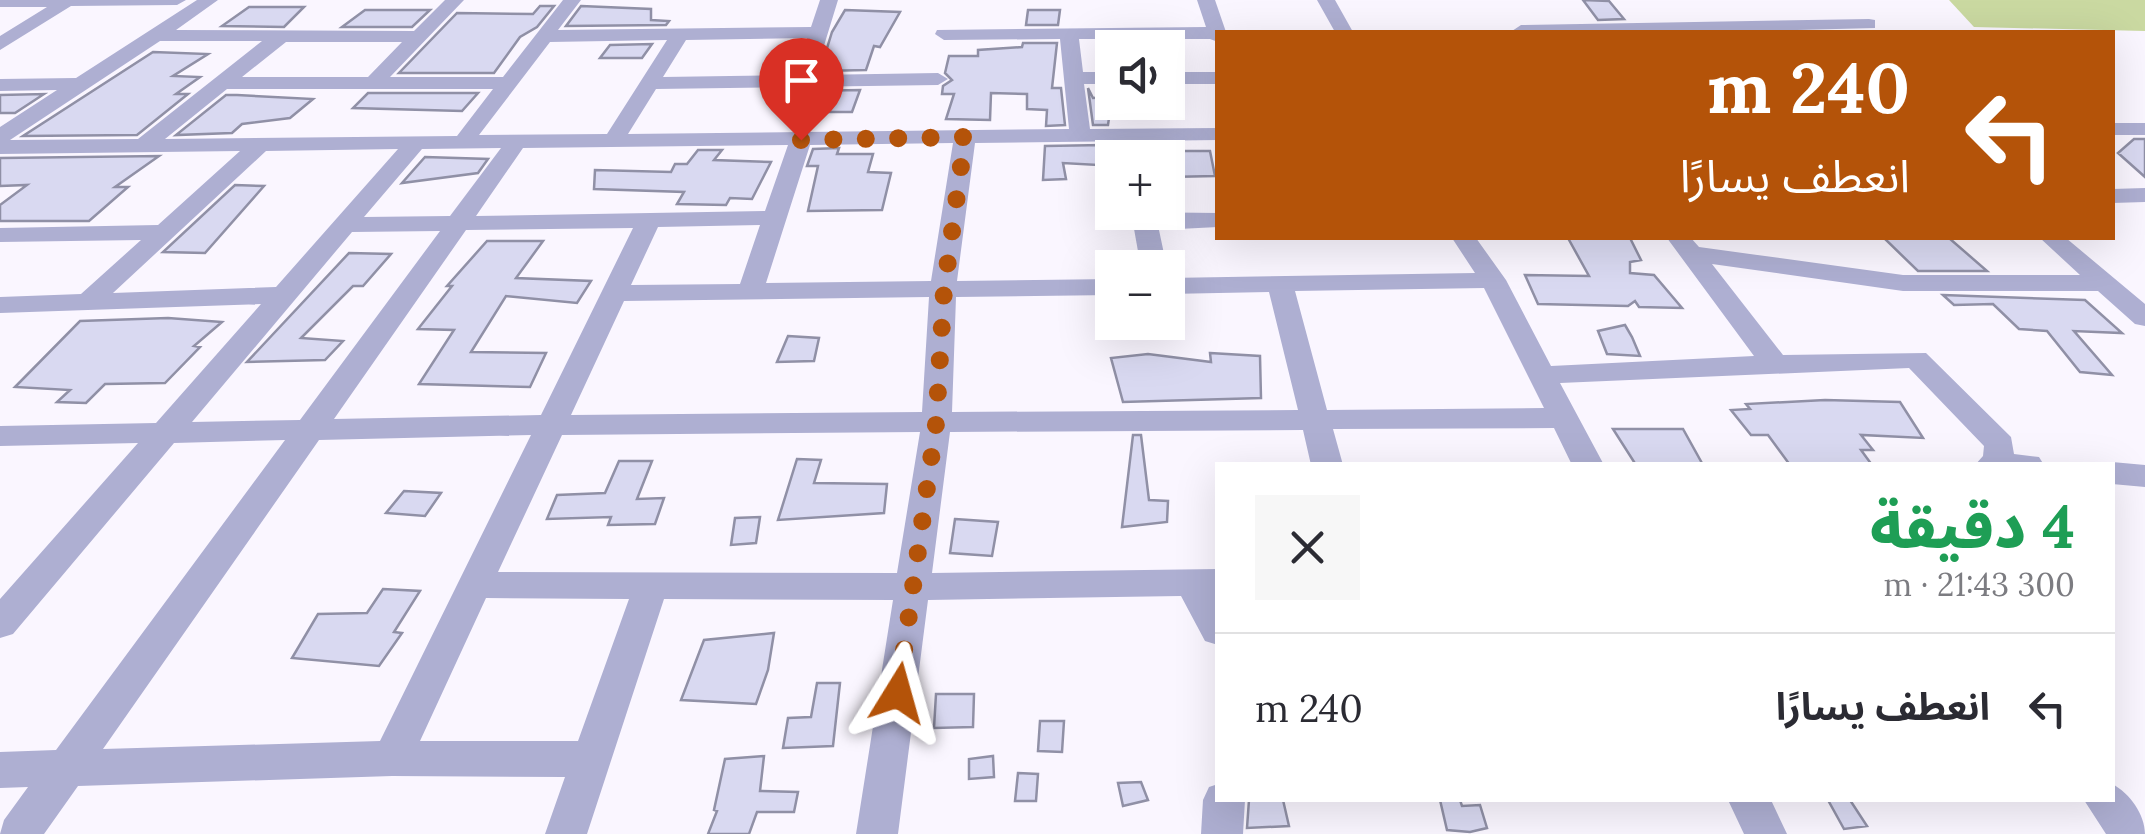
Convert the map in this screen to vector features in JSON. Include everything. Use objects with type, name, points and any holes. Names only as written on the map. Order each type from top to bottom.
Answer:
[{"type":"street","points":[[0,2],[176,0]]},
{"type":"street","points":[[0,137],[209,0]]},
{"type":"street","points":[[372,84],[455,0]]},
{"type":"street","points":[[464,141],[572,0]]},
{"type":"street","points":[[804,80],[829,0]]},
{"type":"street","points":[[1206,0],[1215,30]]},
{"type":"street","points":[[1326,0],[1343,30]]},
{"type":"street","points":[[0,44],[67,2]]},
{"type":"street","points":[[1846,8],[1874,28]]},
{"type":"street","points":[[1669,30],[1874,28]]},
{"type":"street","points":[[546,36],[818,32]]},
{"type":"street","points":[[613,140],[680,34]]},
{"type":"street","points":[[944,34],[1215,35]]},
{"type":"street","points":[[1069,34],[1080,135]]},
{"type":"street","points":[[154,35],[418,37]]},
{"type":"street","points":[[144,144],[281,36]]},
{"type":"street","points":[[650,82],[938,78]]},
{"type":"street","points":[[1074,78],[1095,78]]},
{"type":"street","points":[[1185,78],[1215,78]]},
{"type":"street","points":[[223,83],[511,83]]},
{"type":"street","points":[[0,85],[77,84]]},
{"type":"street","points":[[2115,129],[2145,128]]},
{"type":"street","points":[[1124,134],[1126,140]]},
{"type":"street","points":[[0,147],[1215,134]]},
{"type":"street","points":[[878,834],[936,424],[944,290],[965,137]]},
{"type":"street","points":[[750,292],[801,140]]},
{"type":"street","points":[[0,624],[417,141]]},
{"type":"street","points":[[19,834],[312,432],[456,222],[517,141]]},
{"type":"street","points":[[88,301],[261,144]]},
{"type":"street","points":[[2115,196],[2145,196]]},
{"type":"street","points":[[345,225],[776,218]]},
{"type":"street","points":[[1185,219],[1215,220]]},
{"type":"street","points":[[392,758],[649,220]]},
{"type":"street","points":[[0,252],[10,235],[165,232]]},
{"type":"street","points":[[1465,240],[1493,280],[1587,462]]},
{"type":"street","points":[[2054,240],[2145,318]]},
{"type":"street","points":[[1684,245],[1903,283],[2106,283]]},
{"type":"street","points":[[1684,245],[1776,364]]},
{"type":"street","points":[[1185,286],[1493,280]]},
{"type":"street","points":[[1280,285],[1326,462]]},
{"type":"street","points":[[614,293],[1095,287]]},
{"type":"street","points":[[0,305],[284,295]]},
{"type":"street","points":[[1543,375],[1916,359],[2000,444],[2005,462]]},
{"type":"street","points":[[0,436],[548,425],[1566,418]]},
{"type":"street","points":[[2115,473],[2145,476]]},
{"type":"street","points":[[474,584],[913,587],[1204,582],[1215,621]]},
{"type":"street","points":[[566,834],[651,586]]},
{"type":"street","points":[[0,770],[392,758],[590,759]]},
{"type":"street","points":[[1222,834],[1224,802]]},
{"type":"street","points":[[1750,802],[1766,834]]},
{"type":"street","points":[[2107,802],[2132,834],[2145,822]]},
{"type":"green space","points":[[1949,0],[2145,0],[2145,31],[1974,27]]},
{"type":"building","points":[[1583,0],[1609,1],[1624,19],[1598,20]]},
{"type":"building","points":[[540,6],[554,6],[537,27],[520,37],[494,73],[399,73],[457,13],[533,14]]},
{"type":"building","points":[[581,6],[651,9],[651,20],[669,21],[666,25],[566,26]]},
{"type":"building","points":[[249,7],[304,7],[284,27],[222,26]]},
{"type":"building","points":[[365,10],[430,10],[412,27],[342,27]]},
{"type":"building","points":[[845,10],[900,12],[880,47],[874,46],[866,70],[820,71],[832,32]]},
{"type":"building","points":[[1028,10],[1060,10],[1058,25],[1026,25]]},
{"type":"building","points":[[1023,43],[1057,43],[1052,88],[1061,88],[1065,125],[1046,126],[1047,110],[1027,109],[1027,94],[991,93],[990,120],[946,119],[954,94],[942,94],[943,86],[952,80],[945,73],[949,56],[978,56],[978,50],[1022,47]]},
{"type":"building","points":[[652,44],[642,58],[600,58],[610,45]]},
{"type":"building","points":[[153,52],[208,54],[173,76],[200,77],[176,94],[188,94],[137,135],[23,136]]},
{"type":"building","points":[[1088,88],[1095,98],[1095,120],[1109,120],[1108,125],[1093,125]]},
{"type":"building","points":[[860,90],[852,112],[794,112],[805,91]]},
{"type":"building","points":[[368,93],[478,93],[462,111],[353,108]]},
{"type":"building","points":[[44,94],[15,113],[0,113],[0,95]]},
{"type":"building","points":[[226,95],[313,99],[290,118],[242,124],[232,133],[176,135]]},
{"type":"building","points":[[2134,139],[2145,139],[2145,177],[2118,153]]},
{"type":"building","points":[[1095,145],[1095,165],[1063,163],[1066,179],[1043,180],[1045,146]]},
{"type":"building","points":[[839,148],[837,154],[873,154],[868,172],[891,173],[882,210],[808,211],[818,166],[807,166],[813,149]]},
{"type":"building","points":[[698,150],[722,150],[714,160],[771,162],[752,199],[730,198],[726,205],[677,204],[684,192],[594,189],[595,170],[671,172],[675,164],[687,164]]},
{"type":"building","points":[[1185,151],[1210,151],[1215,176],[1185,177]]},
{"type":"building","points":[[159,156],[115,187],[128,187],[89,221],[0,221],[0,205],[27,185],[0,186],[0,158]]},
{"type":"building","points":[[425,157],[488,159],[478,173],[402,183]]},
{"type":"building","points":[[235,185],[264,186],[205,253],[163,252]]},
{"type":"building","points":[[1569,240],[1631,240],[1641,260],[1630,262],[1630,273],[1654,275],[1682,308],[1639,307],[1635,301],[1628,306],[1538,304],[1525,275],[1589,276]]},
{"type":"building","points":[[1886,240],[1951,240],[1987,271],[1918,271]]},
{"type":"building","points":[[487,241],[543,241],[516,278],[591,281],[577,303],[506,296],[471,352],[546,353],[530,387],[419,384],[454,330],[418,329],[452,286],[447,286]]},
{"type":"building","points":[[349,253],[391,254],[363,286],[353,286],[301,338],[343,341],[325,360],[247,362]]},
{"type":"building","points":[[1943,295],[2085,300],[2122,333],[2074,331],[2112,375],[2080,372],[2047,331],[2019,329],[1993,304],[1954,305]]},
{"type":"building","points":[[168,318],[222,322],[194,346],[200,347],[165,383],[105,384],[86,403],[57,402],[70,390],[15,387],[80,321]]},
{"type":"building","points":[[1625,325],[1640,356],[1607,354],[1598,331]]},
{"type":"building","points":[[788,336],[819,338],[814,361],[777,362]]},
{"type":"building","points":[[1210,353],[1260,356],[1261,398],[1123,402],[1111,358],[1148,354],[1211,362]]},
{"type":"building","points":[[1900,402],[1923,438],[1861,435],[1873,450],[1861,450],[1870,462],[1788,462],[1768,435],[1751,435],[1731,410],[1750,409],[1746,404]]},
{"type":"building","points":[[1613,429],[1683,429],[1701,462],[1634,462]]},
{"type":"building","points":[[1133,435],[1141,435],[1149,500],[1168,501],[1167,522],[1122,527]]},
{"type":"building","points":[[797,459],[821,460],[814,483],[887,484],[884,513],[778,520]]},
{"type":"building","points":[[619,461],[652,461],[637,499],[664,498],[655,524],[608,525],[611,517],[547,519],[557,495],[605,493]]},
{"type":"building","points":[[404,491],[441,493],[425,516],[386,513]]},
{"type":"building","points":[[760,517],[756,543],[731,545],[735,518]]},
{"type":"building","points":[[955,519],[998,522],[992,556],[950,553]]},
{"type":"building","points":[[383,589],[420,591],[394,632],[402,633],[379,666],[292,658],[318,614],[367,613]]},
{"type":"building","points":[[774,633],[768,670],[756,704],[681,700],[704,640]]},
{"type":"building","points":[[817,683],[840,683],[833,746],[783,748],[788,718],[811,717]]},
{"type":"building","points":[[936,694],[974,694],[973,727],[934,728]]},
{"type":"building","points":[[1040,721],[1064,721],[1062,752],[1038,751]]},
{"type":"building","points":[[764,756],[760,791],[798,792],[794,812],[757,812],[749,834],[708,834],[717,811],[714,810],[725,759]]},
{"type":"building","points":[[993,756],[994,777],[969,779],[969,759]]},
{"type":"building","points":[[1018,773],[1038,774],[1036,801],[1015,801]]},
{"type":"building","points":[[1141,782],[1148,800],[1123,806],[1118,783]]},
{"type":"building","points":[[1249,802],[1283,802],[1289,826],[1247,828]]},
{"type":"building","points":[[1440,802],[1480,805],[1487,828],[1470,832],[1447,830]]},
{"type":"building","points":[[1829,802],[1851,802],[1867,826],[1844,829]]},
{"type":"route","points":[[801,140],[965,137],[944,290],[936,424],[898,693]]}]
